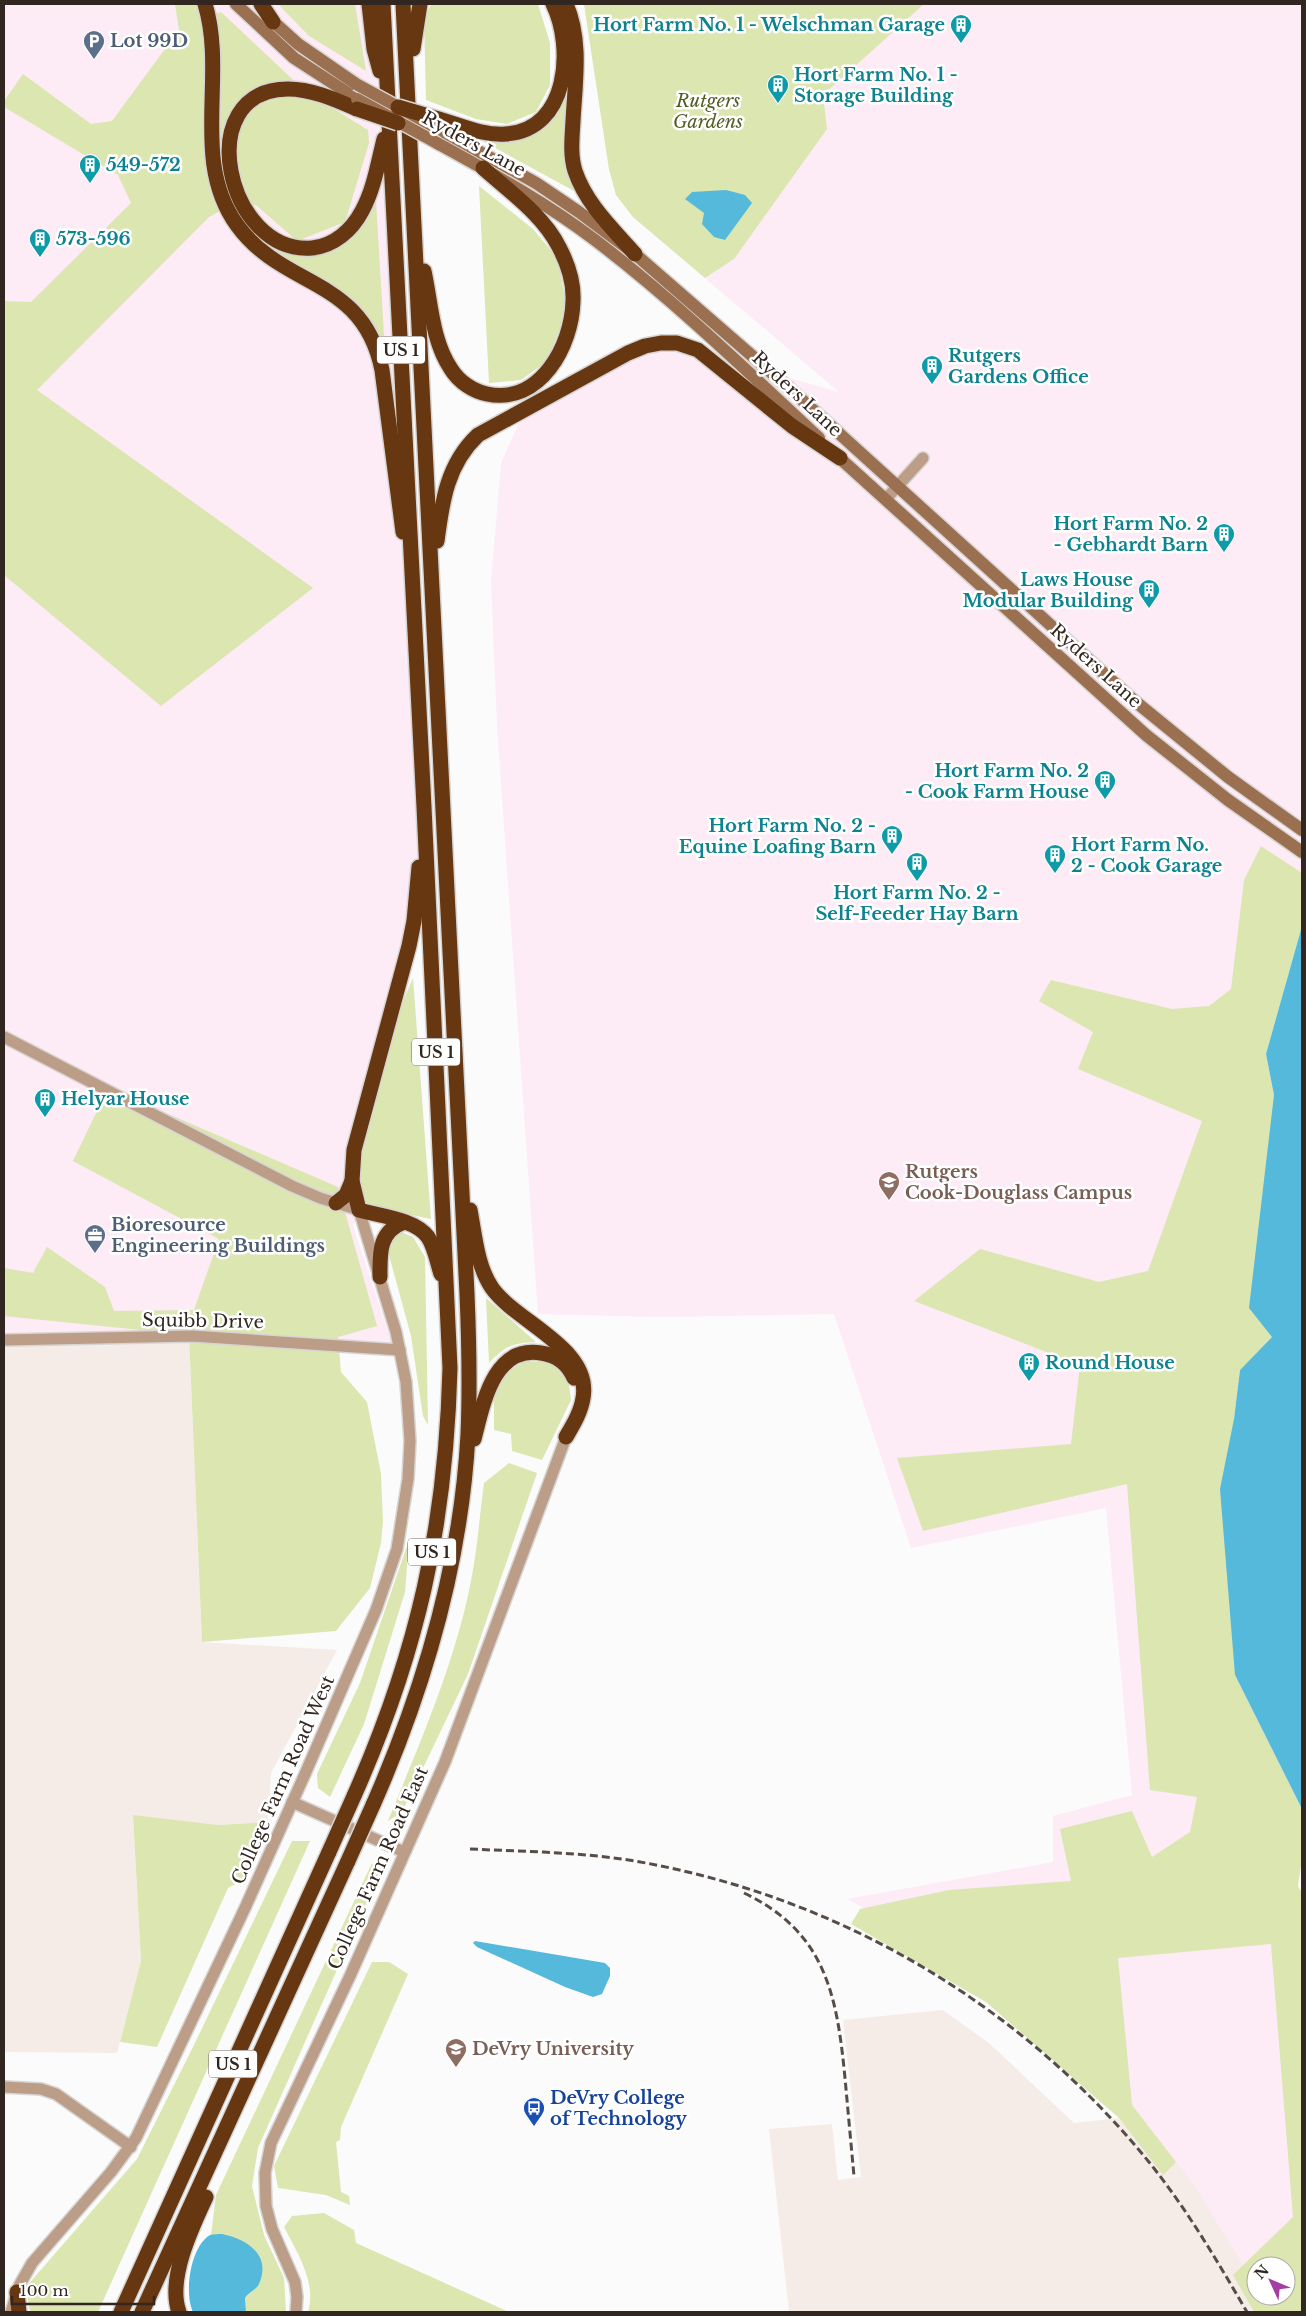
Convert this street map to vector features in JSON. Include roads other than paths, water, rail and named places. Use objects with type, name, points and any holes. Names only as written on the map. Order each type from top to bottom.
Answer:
[{"type":"highway","points":[[205,4],[213,48],[213,160],[222,197],[236,223],[249,239],[270,257],[347,305],[361,319],[375,343],[382,370],[390,423],[399,513],[413,580]]},
{"type":"highway","points":[[261,4],[273,22]]},
{"type":"highway","points":[[369,4],[374,49],[396,109]]},
{"type":"highway","name":"US 1","points":[[142,2312],[348,1861],[412,1712],[433,1644],[451,1567],[465,1472],[470,1365],[414,220],[396,109],[383,4]]},
{"type":"highway","name":"US 1","points":[[121,2312],[378,1741],[402,1676],[420,1609],[435,1541],[447,1437],[450,1368],[413,580],[396,109],[403,4]]},
{"type":"highway","points":[[420,4],[396,109],[370,193],[352,226],[333,242],[318,247],[294,247],[273,239],[244,208],[233,181],[228,146],[231,130],[238,116],[247,105],[259,96],[281,89],[303,90],[357,104],[396,109],[436,122],[485,132],[500,134],[523,130],[541,119],[554,101],[564,66],[564,38],[560,20],[553,4]]},
{"type":"highway","points":[[566,4],[574,29],[576,47],[572,141],[573,163],[587,197],[635,254]]},
{"type":"highway","points":[[414,220],[435,328],[444,356],[451,369],[471,388],[493,395],[516,393],[536,383],[558,358],[568,333],[573,299],[570,274],[559,246],[543,224],[483,168]]},
{"type":"highway","points":[[431,578],[446,485],[466,446],[490,427],[645,346],[670,342],[698,350],[792,426],[840,458]]},
{"type":"highway","points":[[424,807],[414,920],[375,1074],[356,1138],[352,1161],[352,1181],[360,1210],[404,1222],[419,1229],[429,1239],[447,1297]]},
{"type":"highway","points":[[459,1155],[478,1252],[488,1280],[504,1301],[568,1353],[582,1375],[584,1389],[582,1404],[566,1437]]},
{"type":"highway","points":[[336,1203],[346,1195],[352,1181]]},
{"type":"highway","points":[[380,1277],[380,1248],[383,1238],[391,1228],[404,1222]]},
{"type":"highway","points":[[465,1472],[490,1385],[501,1368],[522,1354],[538,1352],[552,1356],[564,1363],[572,1374],[576,1383],[577,1398],[566,1437]]},
{"type":"highway","points":[[179,2312],[175,2292],[183,2256],[216,2173],[240,2095]]},
{"type":"highway","points":[[113,2312],[138,2275]]},
{"type":"highway","points":[[17,2292],[19,2312]]},
{"type":"main road","points":[[236,4],[267,36],[357,104]]},
{"type":"main road","name":"Ryders Lane","points":[[254,4],[311,55],[396,109],[437,143],[552,209],[622,262],[713,340],[840,458],[1146,735],[1228,800],[1301,852]]},
{"type":"main road","name":"Ryders Lane","points":[[436,122],[585,216],[635,254],[898,485],[1149,714],[1228,777],[1302,830]]},
{"type":"street","points":[[886,499],[923,458]]},
{"type":"street","points":[[4,1037],[292,1186],[360,1210]]},
{"type":"street","name":"College Farm Road West","points":[[11,2312],[17,2292],[32,2263],[102,2182],[130,2147],[146,2122],[292,1802],[376,1610],[396,1549],[406,1497],[410,1442],[408,1401],[400,1350],[360,1210]]},
{"type":"street","name":"Squibb Drive","points":[[4,1340],[192,1336],[400,1350]]},
{"type":"street","name":"College Farm Road East","points":[[296,2312],[298,2297],[295,2282],[272,2229],[266,2206],[265,2173],[268,2153],[281,2119],[342,1991],[445,1762],[566,1437]]},
{"type":"street","points":[[292,1802],[404,1852]]},
{"type":"street","points":[[4,2087],[41,2089],[56,2094],[130,2147]]},
{"type":"water","points":[[726,190],[745,195],[752,203],[725,240],[714,237],[702,224],[704,213],[685,199],[692,192]]},
{"type":"water","points":[[1302,926],[1302,1809],[1235,1675],[1220,1489],[1234,1419],[1240,1370],[1272,1337],[1249,1308],[1274,1095],[1266,1054]]},
{"type":"water","points":[[475,1941],[605,1963],[610,1968],[610,1976],[602,1994],[593,1997],[565,1987],[477,1947],[473,1943]]},
{"type":"water","points":[[222,2234],[248,2244],[259,2256],[262,2264],[262,2273],[259,2284],[245,2298],[246,2312],[193,2312],[190,2304],[189,2282],[193,2260],[203,2241],[210,2235]]},
{"type":"railway","points":[[470,1849],[610,1857],[656,1865],[727,1882],[795,1905],[862,1934],[925,1968],[985,2008],[1042,2053],[1095,2102],[1144,2156],[1173,2193],[1247,2312]]},
{"type":"railway","points":[[744,1893],[772,1909],[793,1927],[810,1947],[822,1969],[831,1994],[842,2048],[854,2176]]},
{"type":"place","name":"Hort Farm No. 1 - Welschman Garage","points":[[961,44]]},
{"type":"place","name":"Lot 99D","points":[[94,60]]},
{"type":"place","name":"Hort Farm No. 1 - Storage Building","points":[[778,104]]},
{"type":"place","name":"549-572","points":[[90,184]]},
{"type":"place","name":"573-596","points":[[40,258]]},
{"type":"place","name":"Rutgers Gardens Office","points":[[932,385]]},
{"type":"place","name":"Hort Farm No. 2 - Gebhardt Barn","points":[[1224,553]]},
{"type":"place","name":"Laws House Modular Building","points":[[1149,609]]},
{"type":"place","name":"Hort Farm No. 2 - Cook Farm House","points":[[1105,800]]},
{"type":"place","name":"Hort Farm No. 2 - Equine Loafing Barn","points":[[892,855]]},
{"type":"place","name":"Hort Farm No. 2 - Cook Garage","points":[[1055,874]]},
{"type":"place","name":"Hort Farm No. 2 - Self-Feeder Hay Barn","points":[[917,882]]},
{"type":"place","name":"Helyar House","points":[[45,1118]]},
{"type":"place","name":"Rutgers Cook-Douglass Campus","points":[[889,1201]]},
{"type":"place","name":"Bioresource Engineering Buildings","points":[[95,1254]]},
{"type":"place","name":"Round House","points":[[1029,1382]]},
{"type":"place","name":"DeVry University","points":[[456,2068]]},
{"type":"place","name":"DeVry College of Technology","points":[[534,2127]]},
{"type":"park label","name":"Rutgers Gardens","points":[[708,111]]}]
